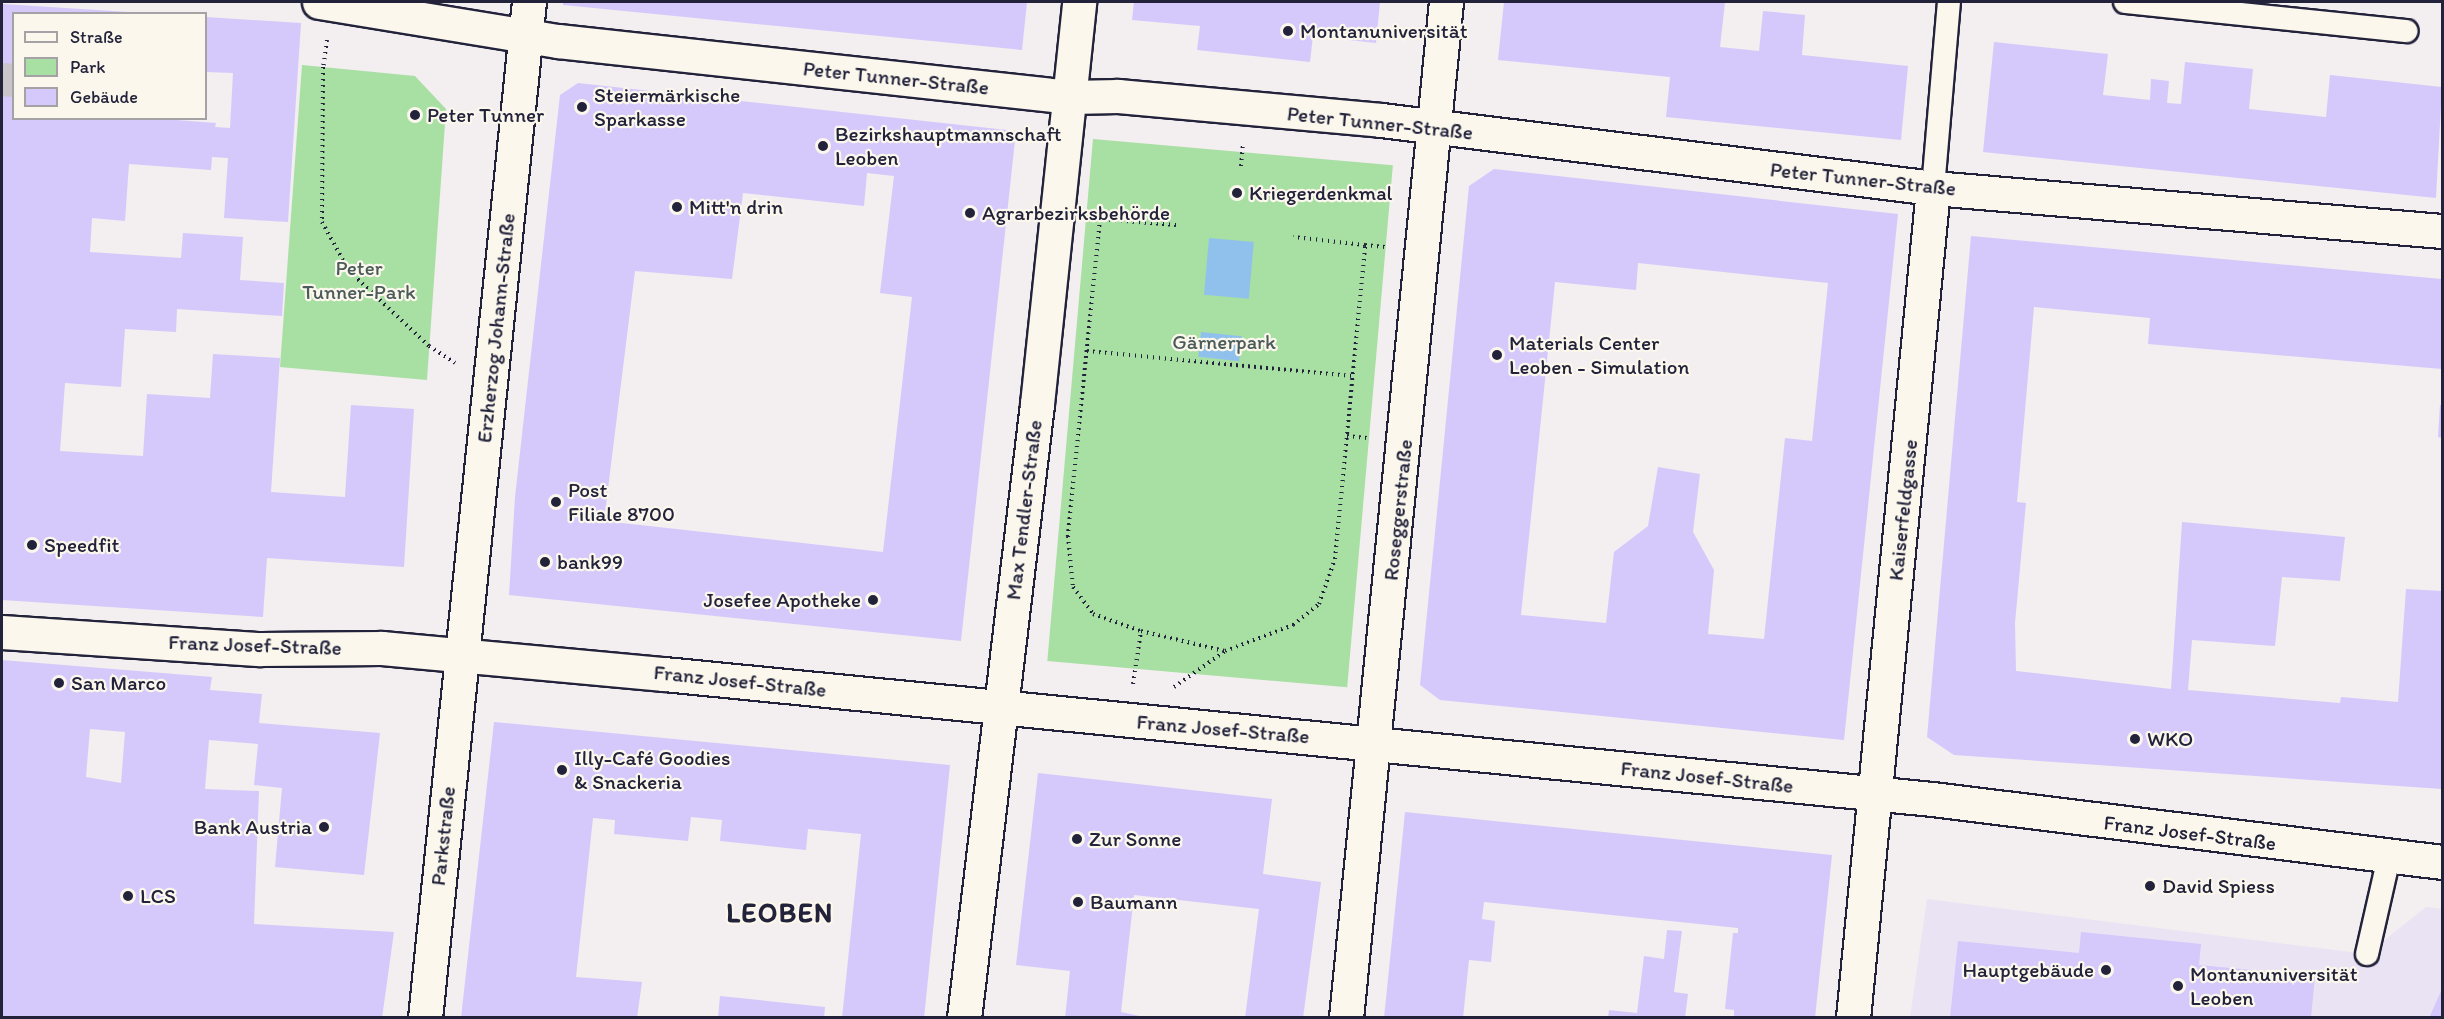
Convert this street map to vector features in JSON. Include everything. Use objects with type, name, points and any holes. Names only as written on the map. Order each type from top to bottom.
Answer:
[{"type":"street","name":"Erzherzog Johann-Straße","points":[[464,655],[529,2]]},
{"type":"street","name":"Max Tendler-Straße","points":[[964,1017],[1037,404],[1062,146],[1070,97],[1079,2]]},
{"type":"street","name":"Roseggerstraße","points":[[1346,1017],[1375,743],[1446,2]]},
{"type":"street","name":"Peter Tunner-Straße","points":[[326,3],[526,35],[1070,97],[1118,96],[1435,126],[1933,188],[2442,231]]},
{"type":"street","name":"Kaiserfeldgasse","points":[[1853,1017],[1933,188]]},
{"type":"street","name":"Franz Josef-Straße","points":[[2,632],[260,649],[398,650],[464,655],[1375,743],[1876,795],[2442,862]]},
{"type":"street","name":"Parkstraße","points":[[425,1017],[464,655]]},
{"type":"lane","name":"Kaiserfeldgasse","points":[[1933,188],[1949,2]]},
{"type":"lane","points":[[2125,2],[2407,31]]},
{"type":"lane","points":[[2367,954],[2389,857]]},
{"type":"path","points":[[326,3],[323,67],[322,222],[349,271],[429,346],[490,386]]},
{"type":"path","points":[[1176,225],[1100,219],[1068,536],[1073,587],[1093,614],[1141,631],[1225,651],[1293,624],[1319,604],[1335,560],[1365,245],[1293,237]]},
{"type":"path","points":[[1087,351],[1352,376]]},
{"type":"path","points":[[1127,720],[1141,631]]},
{"type":"shaded area","name":"Montanuniversität Leoben","points":[[1927,899],[2367,954],[2426,907],[2442,909],[2442,1017],[1910,1018]]},
{"type":"green space","name":"Peter Tunner-Park","points":[[302,65],[415,76],[446,109],[427,380],[280,367]]},
{"type":"green space","name":"Gärnerpark","points":[[1093,139],[1393,165],[1347,687],[1047,661]]},
{"type":"water","points":[[1209,238],[1254,242],[1249,299],[1204,295]]},
{"type":"water","points":[[1201,332],[1242,336],[1239,361],[1198,357]]},
{"type":"building","points":[[563,2],[1027,2],[1022,50],[563,5]]},
{"type":"building","name":"Montanuniversität","points":[[1134,2],[1380,2],[1376,43],[1313,36],[1310,62],[1197,50],[1200,26],[1132,20]]},
{"type":"building","points":[[1504,2],[1725,2],[1720,47],[1759,51],[1763,11],[1805,15],[1802,55],[1908,66],[1901,140],[1666,117],[1670,77],[1498,60]]},
{"type":"building","points":[[3,4],[128,12],[12,12],[12,120],[176,120],[216,123],[215,127],[230,128],[233,73],[207,72],[207,17],[301,23],[288,222],[224,218],[228,158],[212,157],[211,170],[129,164],[125,221],[92,218],[90,252],[181,258],[183,233],[243,237],[240,280],[284,283],[282,316],[177,309],[176,332],[125,329],[121,387],[65,383],[60,451],[143,456],[147,394],[210,398],[213,354],[280,358],[271,492],[345,497],[351,405],[414,409],[404,567],[267,558],[263,617],[2,600]]},
{"type":"building","points":[[1994,42],[2108,54],[2103,95],[2150,100],[2151,79],[2169,81],[2167,103],[2181,104],[2185,62],[2253,69],[2249,109],[2326,117],[2330,75],[2442,87],[2436,198],[1983,152]]},
{"type":"building","points":[[578,83],[1016,131],[961,641],[509,595],[515,497],[560,95]],"holes":[[[867,173],[894,176],[880,293],[912,297],[883,552],[604,521],[635,271],[732,279],[743,193],[864,206]]]},
{"type":"building","points":[[1494,169],[1898,214],[1844,740],[1440,700],[1420,685],[1469,186]],"holes":[[[1638,263],[1828,283],[1812,441],[1785,438],[1764,639],[1708,634],[1714,570],[1693,532],[1700,474],[1658,467],[1648,526],[1614,552],[1606,623],[1521,615],[1555,282],[1636,290]]]},
{"type":"building","points":[[1971,236],[2442,279],[2442,369],[2148,344],[2150,318],[2034,307],[2017,502],[2026,503],[2015,623],[2016,671],[2171,689],[2182,522],[2345,537],[2340,581],[2282,577],[2275,646],[2192,640],[2188,690],[2340,703],[2341,697],[2398,702],[2406,589],[2442,591],[2442,789],[1954,755],[1927,737]]},
{"type":"building","points":[[2440,405],[2442,405],[2442,438],[2438,437]]},
{"type":"building","name":"LCS","points":[[2,660],[212,677],[210,690],[262,694],[259,723],[380,733],[364,875],[275,867],[282,788],[254,785],[258,744],[209,740],[205,789],[259,791],[254,924],[394,932],[382,1018],[2,1018]],"holes":[[[90,729],[125,732],[121,783],[86,777]]]},
{"type":"building","points":[[494,722],[950,765],[924,1018],[842,1018],[861,834],[808,829],[806,850],[720,841],[722,820],[691,817],[688,841],[614,834],[615,820],[593,818],[576,977],[642,982],[637,1018],[461,1018]]},
{"type":"building","name":"Baumann","points":[[1038,773],[1272,799],[1263,874],[1321,882],[1303,1018],[1245,1018],[1259,909],[1134,895],[1121,1012],[1149,1018],[1065,1018],[1070,971],[1016,965]]},
{"type":"building","points":[[1405,812],[1832,855],[1815,1018],[1734,1018],[1734,1010],[1725,1009],[1733,933],[1738,933],[1738,928],[1484,902],[1482,919],[1495,921],[1491,962],[1469,960],[1463,1018],[1384,1018]]},
{"type":"building","points":[[1667,930],[1682,931],[1674,992],[1688,994],[1685,1018],[1608,1018],[1609,1010],[1637,1013],[1644,956],[1664,959]]},
{"type":"building","name":"Hauptgebäude","points":[[2081,932],[2201,944],[2199,965],[2315,976],[2311,1018],[1950,1018],[1958,941],[2079,953]]},
{"type":"building","points":[[2442,989],[2442,1018],[2429,1018]]},
{"type":"building","points":[[720,996],[825,1007],[824,1018],[718,1018]]},
{"type":"tunnel","points":[[2,79],[12,80]]},
{"type":"place","name":"Montanuniversität","points":[[1288,31]]},
{"type":"place","name":"Steiermärkische Sparkasse","points":[[582,107]]},
{"type":"place","name":"Peter Tunner","points":[[415,115]]},
{"type":"place","name":"Bezirkshauptmannschaft Leoben","points":[[823,146]]},
{"type":"place","name":"Kriegerdenkmal","points":[[1237,193]]},
{"type":"place","name":"Mitt'n drin","points":[[677,207]]},
{"type":"place","name":"Agrarbezirksbehörde","points":[[970,213]]},
{"type":"place","name":"Materials Center Leoben - Simulation","points":[[1497,355]]},
{"type":"place","name":"Post Filiale 8700","points":[[556,502]]},
{"type":"place","name":"Speedfit","points":[[32,545]]},
{"type":"place","name":"bank99","points":[[545,562]]},
{"type":"place","name":"Josefee Apotheke","points":[[873,600]]},
{"type":"place","name":"San Marco","points":[[59,683]]},
{"type":"place","name":"WKO","points":[[2135,739]]},
{"type":"place","name":"Illy-Café Goodies & Snackeria","points":[[562,770]]},
{"type":"place","name":"Bank Austria","points":[[324,827]]},
{"type":"place","name":"Zur Sonne","points":[[1077,839]]},
{"type":"place","name":"David Spiess","points":[[2150,886]]},
{"type":"place","name":"LCS","points":[[128,896]]},
{"type":"place","name":"Baumann","points":[[1078,902]]},
{"type":"place","name":"Hauptgebäude","points":[[2106,970]]},
{"type":"place","name":"Montanuniversität Leoben","points":[[2178,986]]},
{"type":"district","name":"LEOBEN","points":[[780,913]]}]
